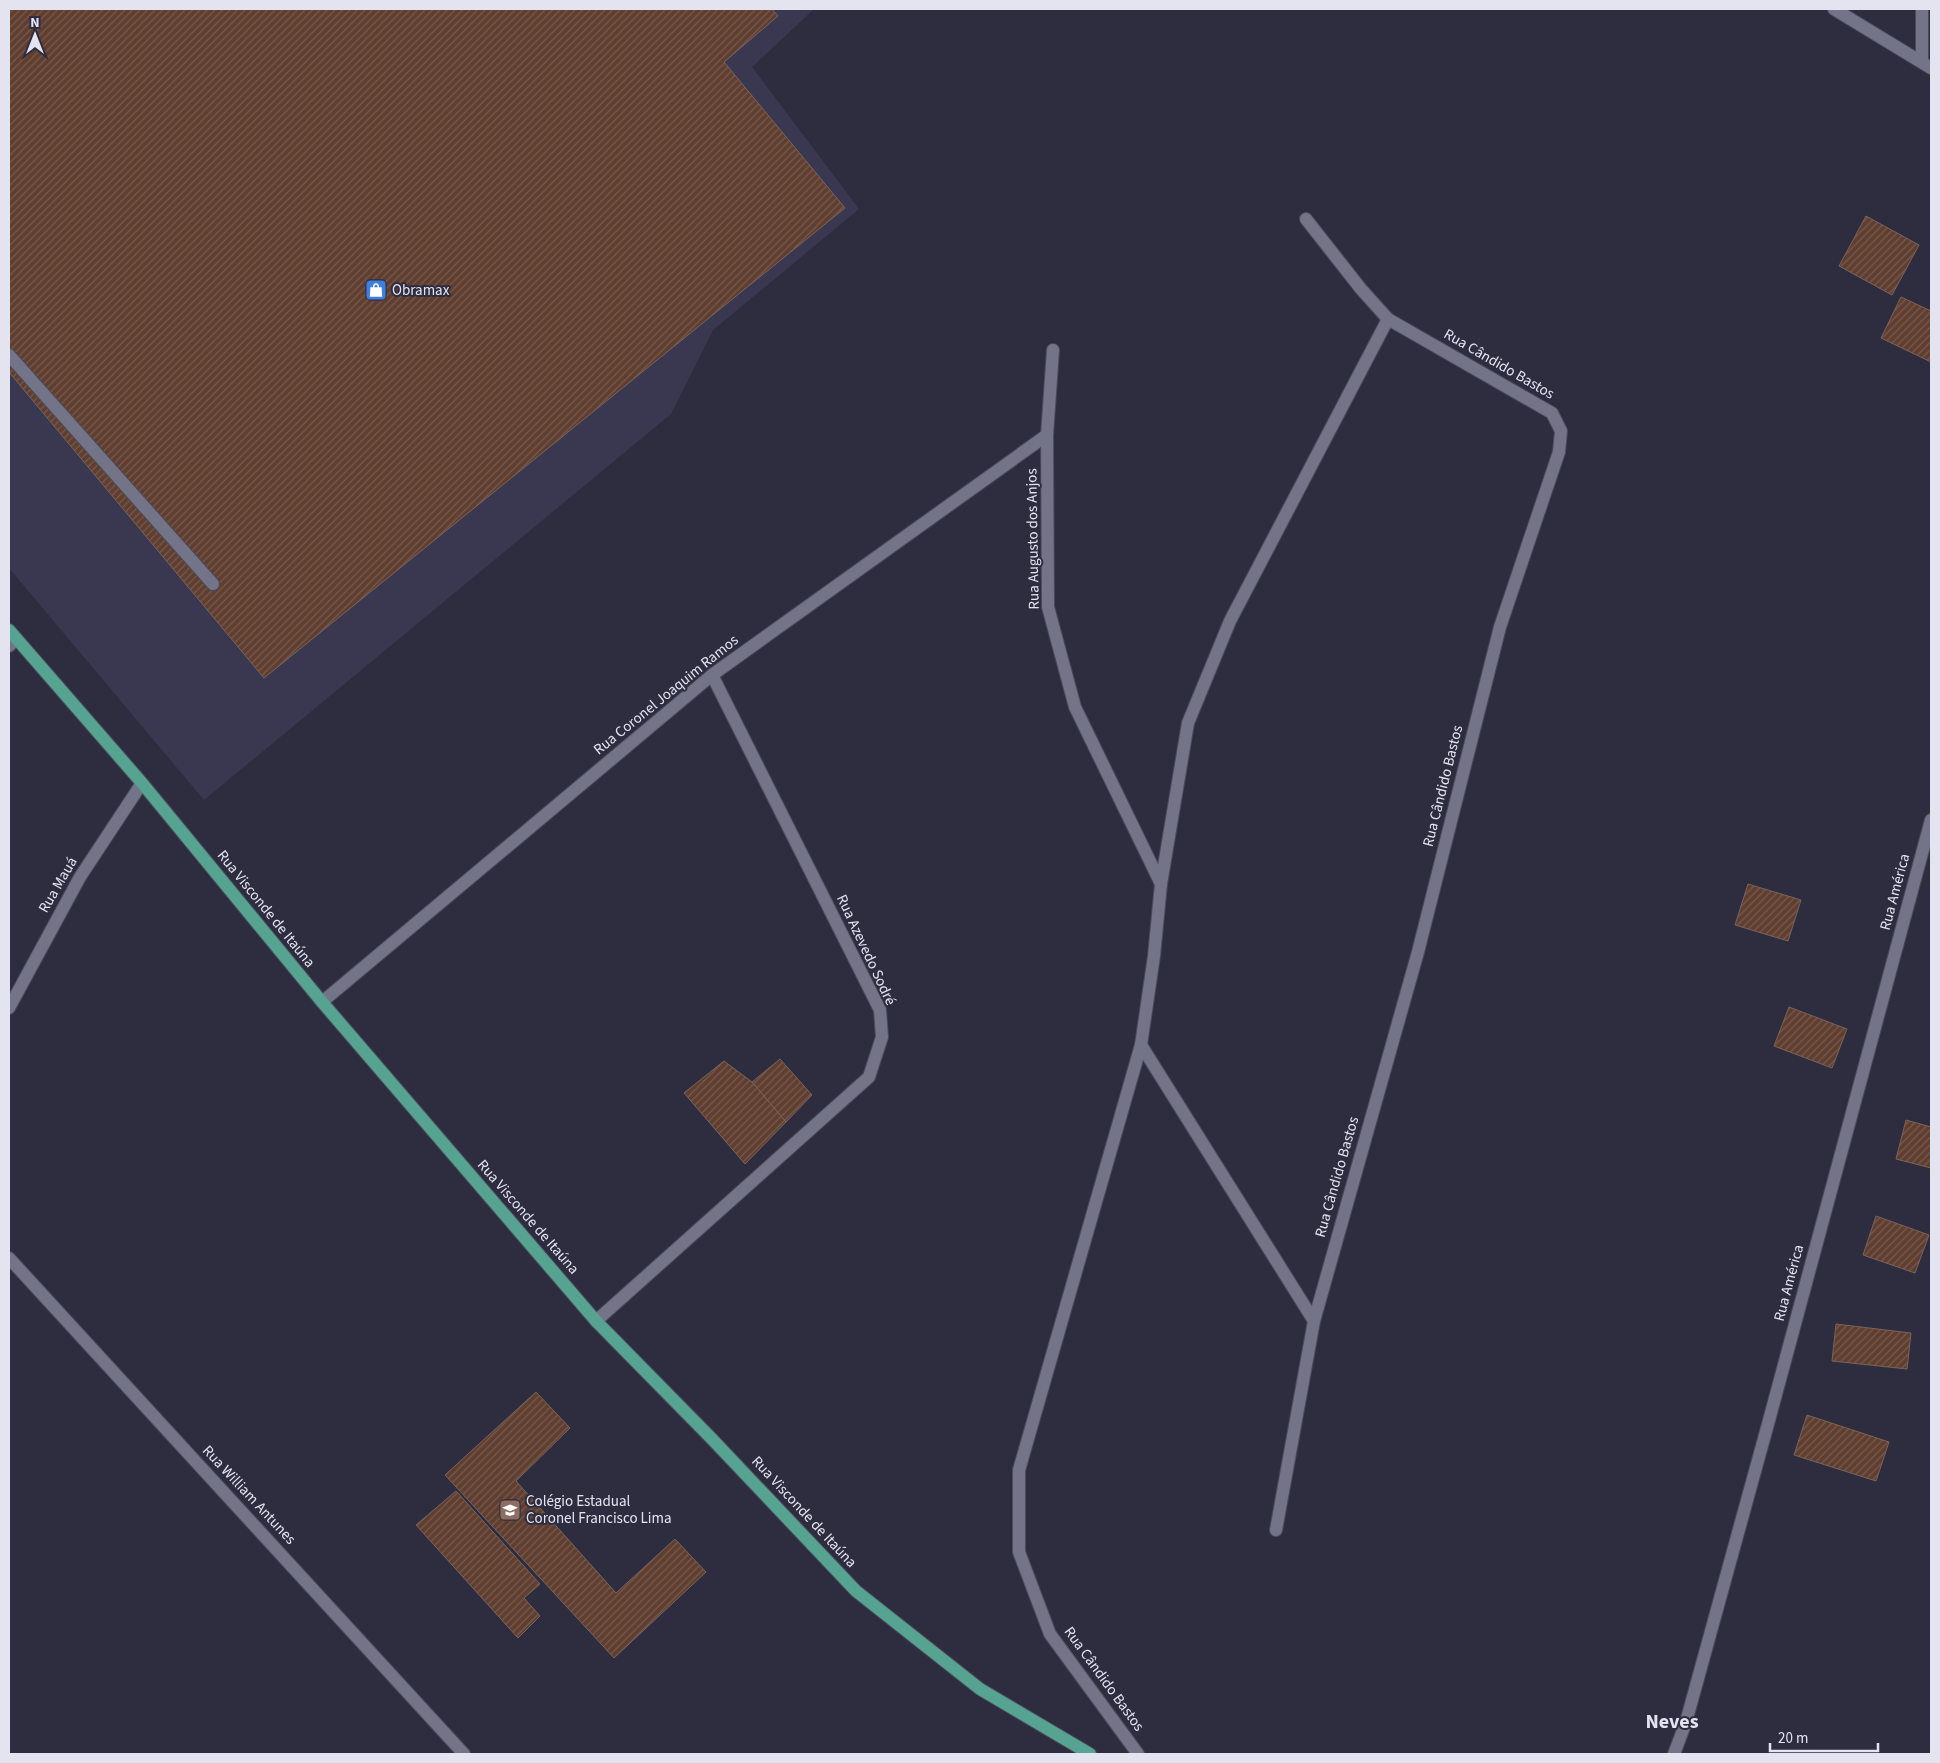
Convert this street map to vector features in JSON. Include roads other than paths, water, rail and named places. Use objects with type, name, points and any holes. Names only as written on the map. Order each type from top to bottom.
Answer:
[{"type":"main road","name":"Rua Visconde de Itaúna","points":[[11,638],[142,783],[322,1002],[596,1321],[712,1438],[856,1591],[980,1689],[1090,1754]]},
{"type":"street","points":[[1834,9],[1927,65]]},
{"type":"street","points":[[1922,9],[1927,65]]},
{"type":"street","points":[[1306,219],[1361,289],[1388,319]]},
{"type":"street","name":"Rua Cândido Bastos","points":[[1138,1754],[1050,1634],[1019,1552],[1019,1470],[1141,1045],[1154,956],[1161,884],[1188,723],[1230,621],[1388,319],[1552,413],[1561,431],[1559,452],[1500,627],[1418,952],[1314,1321],[1276,1530]]},
{"type":"street","name":"Rua Augusto dos Anjos","points":[[1053,350],[1047,435],[1048,607],[1075,707],[1161,884]]},
{"type":"street","points":[[9,355],[213,584]]},
{"type":"street","name":"Rua Coronel Joaquim Ramos","points":[[322,1002],[712,675],[1047,435]]},
{"type":"street","name":"Rua Azevedo Sodré","points":[[596,1321],[869,1077],[882,1038],[880,1010],[712,675]]},
{"type":"street","name":"Rua Mauá","points":[[9,1008],[80,877],[142,783]]},
{"type":"street","name":"Rua América","points":[[1674,1754],[1686,1722],[1768,1424],[1931,820]]},
{"type":"street","points":[[1141,1045],[1314,1321]]},
{"type":"street","name":"Rua William Antunes","points":[[9,1258],[464,1754]]},
{"type":"place","name":"Obramax","points":[[376,290]]},
{"type":"place","name":"Colégio Estadual Coronel Francisco Lima","points":[[510,1510]]},
{"type":"district","name":"Neves","points":[[1672,1722]]}]
